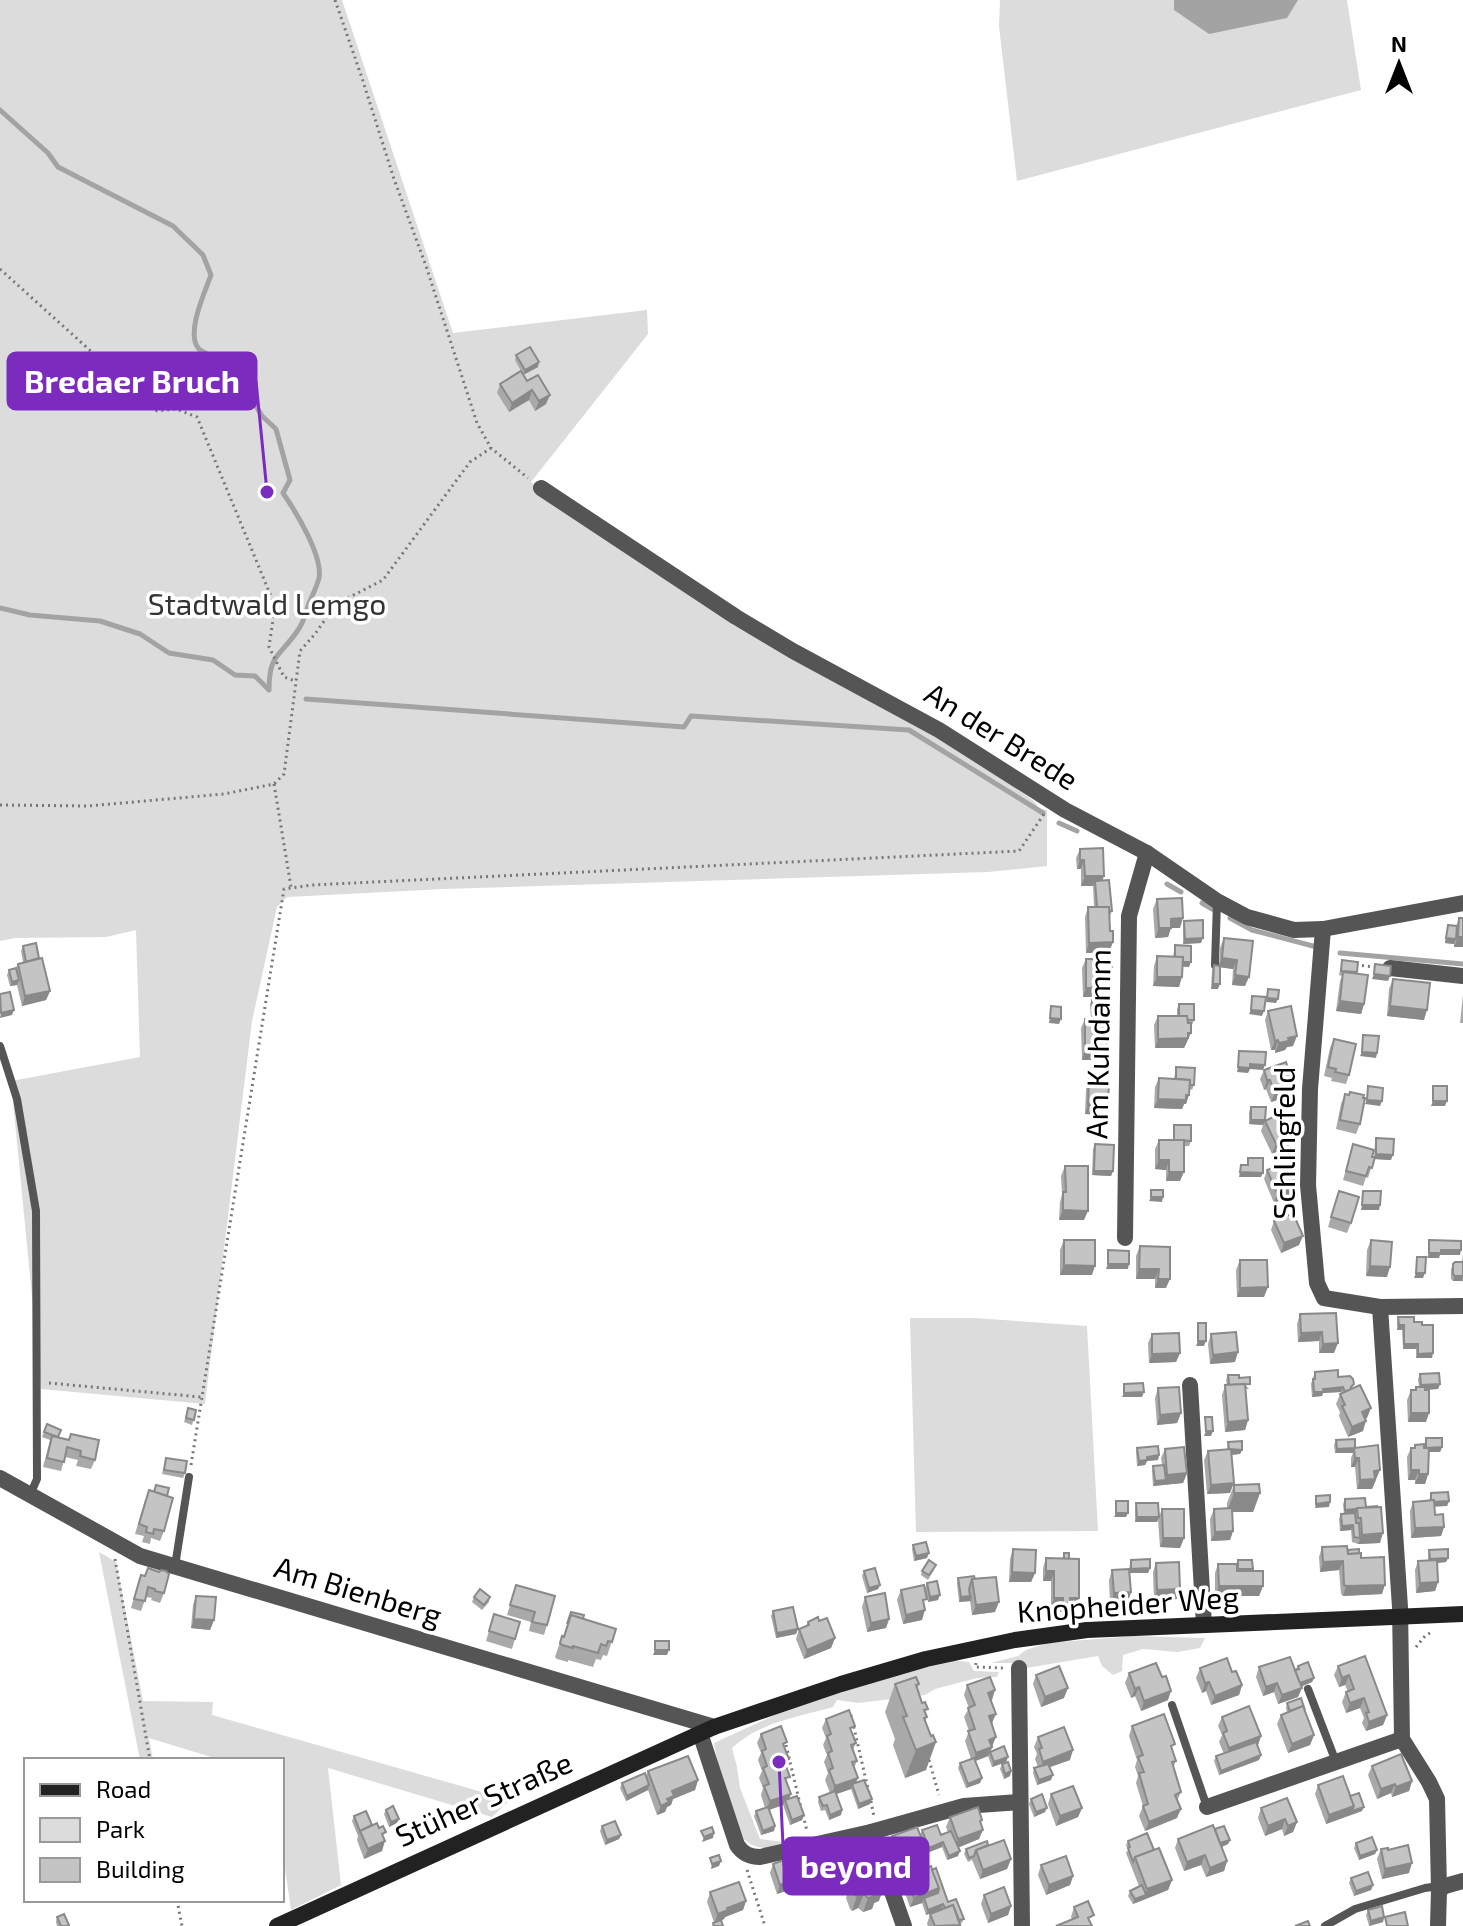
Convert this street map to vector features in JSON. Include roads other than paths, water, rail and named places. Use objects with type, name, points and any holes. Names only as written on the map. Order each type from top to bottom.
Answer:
[{"type":"main road","name":"Knopheider Weg","points":[[707,1730],[897,1667],[1015,1640],[1087,1630],[1463,1614]]},
{"type":"main road","name":"Stüher Straße","points":[[277,1926],[707,1730]]},
{"type":"street","name":"An der Brede","points":[[541,488],[736,617],[928,723],[1051,802],[1147,853],[1217,901],[1247,917],[1294,930],[1323,929],[1463,903]]},
{"type":"street","name":"Am Kuhdamm","points":[[1125,1238],[1129,916],[1147,853]]},
{"type":"street","name":"Schlingfeld","points":[[1323,929],[1310,1089],[1308,1185],[1317,1283],[1324,1298],[1380,1307],[1463,1306]]},
{"type":"street","points":[[1390,968],[1463,976]]},
{"type":"street","points":[[1380,1307],[1400,1617],[1402,1739],[1437,1799],[1438,1926]]},
{"type":"street","points":[[1190,1385],[1204,1625]]},
{"type":"street","name":"Am Bienberg","points":[[0,1478],[140,1556],[707,1730]]},
{"type":"street","points":[[1019,1668],[1022,1926]]},
{"type":"street","points":[[707,1730],[737,1845],[747,1855],[760,1857],[800,1851],[964,1806],[1020,1802]]},
{"type":"street","points":[[1207,1807],[1402,1739]]},
{"type":"street","points":[[874,1831],[904,1926]]},
{"type":"street","points":[[1439,1888],[1463,1881]]},
{"type":"lane","points":[[1215,965],[1217,901]]},
{"type":"lane","points":[[0,1046],[17,1099],[36,1211],[37,1479],[30,1495]]},
{"type":"lane","points":[[175,1566],[189,1477]]},
{"type":"lane","points":[[1308,1689],[1336,1762]]},
{"type":"lane","points":[[1172,1705],[1207,1807]]},
{"type":"lane","points":[[1325,1926],[1355,1909],[1425,1888],[1439,1888]]},
{"type":"waterway","points":[[0,110],[48,153],[58,167],[173,226],[203,255],[211,275],[195,323],[195,342],[199,349],[216,358],[223,379],[253,401],[262,416],[276,429],[290,480],[283,493],[307,534],[319,569],[318,581],[302,624],[273,662],[269,690]]},
{"type":"waterway","points":[[0,608],[30,615],[100,621],[140,634],[169,653],[213,660],[235,675],[255,676],[268,689]]},
{"type":"waterway","points":[[306,699],[684,727],[691,716],[909,730],[1043,813]]},
{"type":"waterway","points":[[1059,823],[1077,831]]},
{"type":"waterway","points":[[1167,884],[1181,892]]},
{"type":"waterway","points":[[1202,903],[1212,909]]},
{"type":"waterway","points":[[1230,918],[1252,930],[1313,946]]},
{"type":"waterway","points":[[1340,953],[1463,964]]},
{"type":"place","name":"Bredaer Bruch","points":[[267,492]]},
{"type":"place","name":"beyond","points":[[779,1762]]},
{"type":"park label","name":"Stadtwald Lemgo","points":[[267,605]]}]
